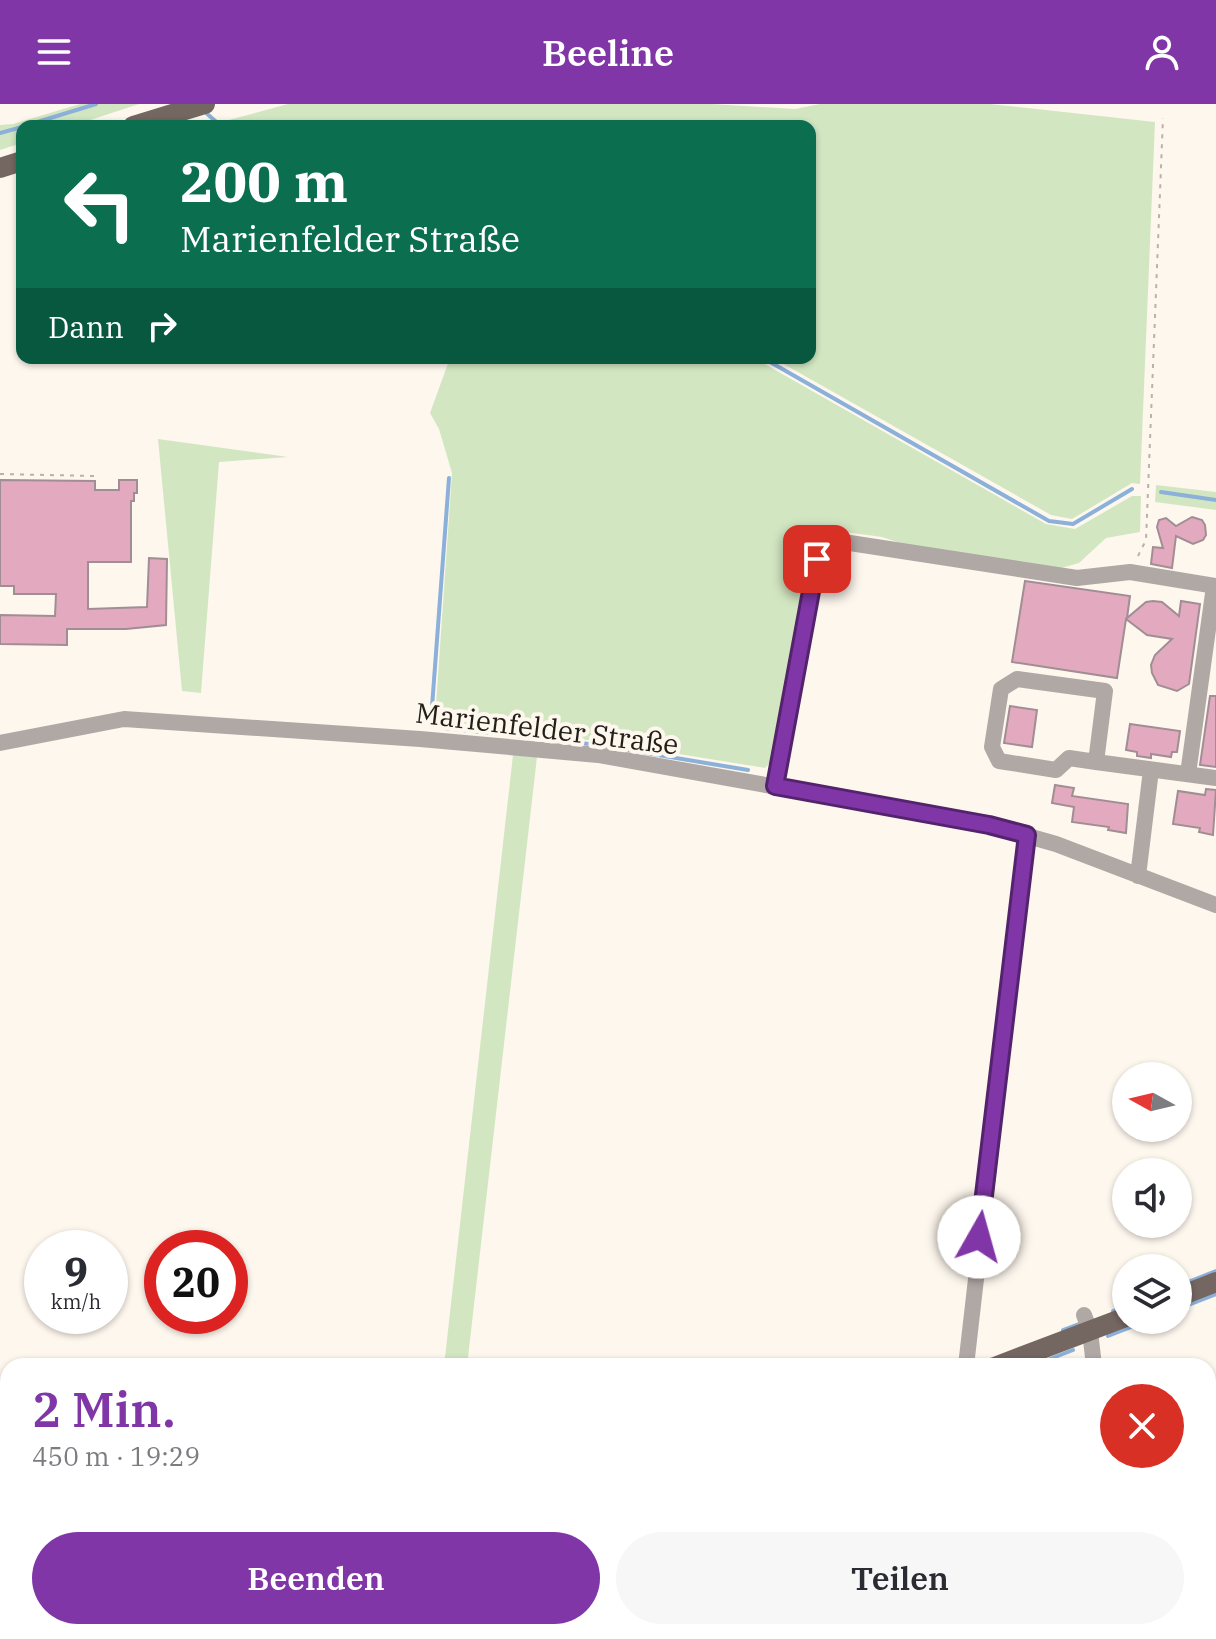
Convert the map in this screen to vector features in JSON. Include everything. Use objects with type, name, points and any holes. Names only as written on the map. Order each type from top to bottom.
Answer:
[{"type":"main road","points":[[151,120],[205,104]]},
{"type":"main road","points":[[1192,1291],[1216,1282]]},
{"type":"main road","points":[[1014,1358],[1087,1323],[1112,1319]]},
{"type":"street","points":[[775,786],[817,559],[825,544],[837,541],[1077,578],[1130,572],[1215,586],[1188,774]]},
{"type":"street","points":[[1096,762],[1105,691],[1017,679],[1001,689],[992,747],[999,761],[1056,770],[1069,758],[1096,762],[1151,770],[1216,778]]},
{"type":"street","name":"Marienfelder Straße","points":[[0,743],[124,719],[420,739],[598,755],[989,825],[1027,835],[1216,905]]},
{"type":"street","points":[[1138,876],[1151,770]]},
{"type":"street","points":[[967,1358],[1027,835]]},
{"type":"street","points":[[1087,1323],[1093,1358]]},
{"type":"path","points":[[1130,572],[1146,540],[1163,118]]},
{"type":"path","points":[[0,474],[94,476]]},
{"type":"green space","points":[[80,104],[139,104],[90,120],[26,120]]},
{"type":"green space","points":[[288,104],[712,104],[795,109],[820,104],[990,104],[1155,122],[1140,484],[1132,483],[1072,519],[1051,515],[784,364],[816,364],[816,120],[229,120]]},
{"type":"green space","points":[[16,123],[16,145],[0,150],[0,125]]},
{"type":"green space","points":[[448,364],[765,364],[1046,524],[1075,529],[1132,496],[1141,496],[1140,532],[1106,538],[1079,563],[1054,570],[915,548],[882,537],[823,529],[815,536],[796,648],[786,675],[770,763],[765,768],[599,741],[447,726],[436,705],[452,473],[439,429],[430,413]]},
{"type":"green space","points":[[158,439],[288,457],[219,462],[201,693],[182,691]]},
{"type":"green space","points":[[1156,485],[1216,492],[1216,510],[1155,502]]},
{"type":"green space","points":[[513,755],[537,757],[468,1358],[445,1358]]},
{"type":"building","points":[[0,480],[95,481],[95,490],[119,490],[119,480],[137,480],[137,493],[131,501],[131,562],[88,562],[88,609],[147,607],[149,558],[167,559],[166,625],[67,629],[67,645],[0,644],[0,615],[55,616],[56,594],[14,594],[14,586],[0,586]]},
{"type":"building","points":[[1192,517],[1202,520],[1205,525],[1203,540],[1193,544],[1176,536],[1172,568],[1151,564],[1153,547],[1163,548],[1157,527],[1159,520],[1166,518],[1176,526]]},
{"type":"building","points":[[1025,581],[1130,596],[1127,618],[1146,602],[1162,602],[1179,616],[1181,601],[1200,604],[1189,684],[1177,691],[1158,685],[1151,665],[1155,655],[1172,639],[1147,635],[1126,619],[1117,678],[1012,662]]},
{"type":"building","points":[[1210,696],[1216,696],[1216,767],[1200,765]]},
{"type":"building","points":[[1010,706],[1037,710],[1032,747],[1004,743]]},
{"type":"building","points":[[1130,724],[1180,731],[1177,752],[1172,752],[1171,757],[1151,754],[1151,758],[1126,750]]},
{"type":"building","points":[[1055,785],[1074,788],[1072,796],[1128,804],[1126,833],[1108,830],[1109,827],[1072,822],[1074,807],[1052,803]]},
{"type":"building","points":[[1206,789],[1216,790],[1213,835],[1199,832],[1200,828],[1173,824],[1178,791],[1205,795]]},
{"type":"waterway","points":[[44,120],[96,104]]},
{"type":"waterway","points":[[205,112],[214,120]]},
{"type":"waterway","points":[[0,133],[16,129]]},
{"type":"waterway","points":[[774,364],[1049,521],[1073,524],[1132,489]]},
{"type":"waterway","points":[[449,478],[432,707],[444,728],[598,745],[748,770]]},
{"type":"waterway","points":[[1161,492],[1216,500]]},
{"type":"waterway","points":[[1192,1280],[1216,1271]]},
{"type":"waterway","points":[[1192,1303],[1216,1294]]},
{"type":"waterway","points":[[1063,1330],[1079,1324]]},
{"type":"waterway","points":[[1108,1336],[1113,1334]]},
{"type":"waterway","points":[[1052,1358],[1073,1350]]},
{"type":"route","points":[[817,559],[775,786],[989,825],[1027,835],[979,1237]]}]
